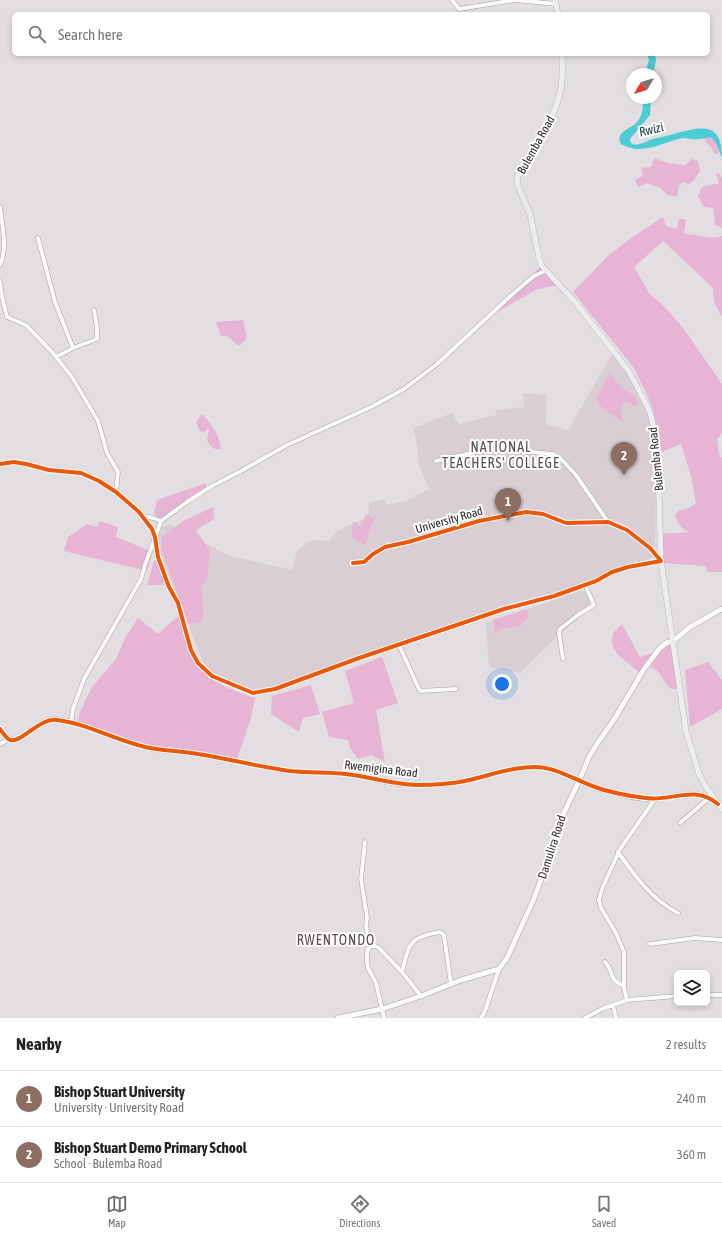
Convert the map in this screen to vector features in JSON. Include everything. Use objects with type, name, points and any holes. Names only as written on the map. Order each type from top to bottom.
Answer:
[{"type":"main road","points":[[556,2],[558,12]]},
{"type":"main road","name":"Bulemba Road","points":[[562,56],[561,87],[557,105],[541,138],[520,173],[517,182],[530,214],[539,258],[545,271],[575,302],[628,370],[650,412],[654,428],[658,467],[661,561],[680,695],[690,747],[699,774],[722,809]]},
{"type":"street","points":[[452,0],[459,9],[515,0],[556,2]]},
{"type":"street","points":[[0,207],[4,240],[3,256],[0,265]]},
{"type":"street","points":[[38,238],[56,302],[72,348]]},
{"type":"street","points":[[71,723],[73,709],[84,679],[141,579],[161,522],[192,498],[287,445],[371,407],[404,390],[437,364],[501,304],[534,276],[545,271]]},
{"type":"street","points":[[0,282],[7,317],[26,325],[56,357],[72,377],[98,421],[107,453],[118,472],[116,492]]},
{"type":"street","points":[[56,357],[72,348],[97,339],[94,310]]},
{"type":"street","points":[[436,461],[498,449],[553,454],[562,460],[576,475],[608,522]]},
{"type":"street","points":[[0,464],[14,462],[49,470],[81,473],[116,492],[143,516],[150,525],[155,537],[158,557],[169,587],[178,603],[193,655],[204,670],[212,676],[232,686],[253,693],[267,691],[504,609],[554,596],[586,585],[612,572],[628,567],[661,561]]},
{"type":"street","name":"University Road","points":[[353,563],[364,562],[384,547],[519,513],[543,514],[566,522],[608,522],[627,530],[650,548],[661,561]]},
{"type":"street","points":[[143,516],[153,518],[161,522]]},
{"type":"street","points":[[563,659],[559,633],[560,629],[594,605],[586,585]]},
{"type":"street","name":"Damulira Road","points":[[499,969],[507,958],[533,902],[560,821],[589,757],[659,649],[666,643],[673,642],[690,626],[722,609]]},
{"type":"street","points":[[400,645],[420,690],[456,689]]},
{"type":"street","name":"Rwemigina Road","points":[[0,744],[9,739],[13,740],[17,738],[49,719],[87,726],[126,742],[149,748],[195,754],[289,771],[347,774],[397,784],[426,784],[464,781],[502,771],[534,767],[555,770],[579,781],[617,793],[655,799],[691,794],[710,797]]},
{"type":"street","points":[[0,729],[9,739]]},
{"type":"street","points":[[680,823],[710,797],[718,804]]},
{"type":"street","points":[[627,1000],[624,986],[624,952],[616,933],[599,903],[602,889],[618,852],[655,799]]},
{"type":"street","points":[[365,842],[361,879],[367,918],[366,926],[370,946],[367,952],[367,962],[376,982],[384,1018]]},
{"type":"street","points":[[618,852],[648,890],[663,904],[678,913]]},
{"type":"street","points":[[402,972],[408,947],[415,940],[440,932],[444,935],[451,984]]},
{"type":"street","points":[[650,944],[695,938],[722,940]]},
{"type":"street","points":[[370,946],[379,948],[402,972],[421,996]]},
{"type":"street","points":[[605,962],[610,967],[611,976],[614,981],[624,986]]},
{"type":"street","points":[[338,1018],[382,1009],[451,984],[499,969]]},
{"type":"street","points":[[481,1018],[485,1011],[499,969]]},
{"type":"street","points":[[710,995],[722,996]]},
{"type":"street","points":[[585,1018],[627,1000],[674,996]]},
{"type":"street","points":[[613,1005],[616,1018]]},
{"type":"shaded area","points":[[711,137],[716,143],[719,153],[715,154],[704,138]]},
{"type":"shaded area","points":[[654,158],[668,163],[685,165],[691,159],[698,161],[700,171],[694,180],[689,184],[682,182],[679,186],[677,197],[668,195],[660,188],[647,183],[638,187],[635,180],[643,175],[641,168],[651,167]]},
{"type":"shaded area","points":[[716,173],[720,174],[722,179],[722,228],[715,225],[713,208],[704,207],[698,196],[702,187],[719,184]]},
{"type":"shaded area","points":[[663,217],[666,226],[677,229],[679,218],[686,220],[684,234],[713,238],[722,236],[722,317],[714,302],[713,288],[663,241],[634,267],[649,293],[668,310],[686,332],[722,384],[722,433],[717,439],[719,454],[722,458],[722,572],[708,572],[705,566],[663,563],[662,534],[690,532],[685,530],[677,522],[675,516],[678,511],[689,508],[696,503],[691,476],[681,444],[660,453],[659,437],[653,411],[634,368],[573,292],[608,256],[631,238]]},
{"type":"shaded area","points":[[540,267],[558,285],[538,289],[495,313]]},
{"type":"shaded area","points":[[243,320],[247,338],[239,346],[227,336],[221,336],[216,322]]},
{"type":"shaded area","points":[[614,351],[647,409],[653,438],[656,484],[655,557],[622,566],[552,595],[268,690],[254,691],[235,686],[211,671],[203,662],[160,552],[158,535],[162,528],[170,523],[173,527],[230,556],[292,570],[297,551],[312,540],[328,541],[338,531],[353,523],[368,519],[369,503],[383,499],[388,505],[406,501],[429,489],[419,465],[417,452],[418,448],[413,428],[452,413],[459,424],[496,415],[496,410],[524,407],[523,393],[547,395],[546,424],[568,430]]},
{"type":"shaded area","points":[[609,373],[622,388],[636,397],[638,401],[636,407],[626,401],[621,406],[622,421],[604,410],[596,400]]},
{"type":"shaded area","points":[[202,414],[219,438],[221,449],[214,448],[208,442],[208,427],[206,431],[200,432],[196,422]]},
{"type":"shaded area","points":[[206,483],[206,490],[165,521],[158,520],[154,513],[157,500]]},
{"type":"shaded area","points":[[213,507],[214,519],[196,530],[210,551],[207,579],[201,588],[204,610],[202,622],[189,624],[161,548],[162,537],[183,521]]},
{"type":"shaded area","points":[[366,514],[374,519],[366,545],[353,539],[352,531],[353,521],[361,527]]},
{"type":"shaded area","points":[[100,521],[118,527],[116,537],[153,552],[147,571],[64,551],[68,537],[87,524],[96,527]]},
{"type":"shaded area","points":[[154,560],[158,560],[169,585],[147,585]]},
{"type":"shaded area","points":[[581,591],[585,592],[592,608],[565,629],[520,673],[489,667],[486,623]]},
{"type":"shaded area","points":[[526,609],[529,616],[520,626],[503,628],[495,634],[493,620]]},
{"type":"shaded area","points":[[182,613],[191,649],[201,669],[219,683],[255,698],[251,718],[236,762],[178,753],[151,751],[77,724],[80,712],[92,687],[116,659],[125,638],[138,618],[158,634]]},
{"type":"shaded area","points":[[622,624],[640,657],[655,652],[641,674],[618,655],[613,647],[613,633]]},
{"type":"shaded area","points":[[672,643],[679,688],[672,689],[667,685],[657,671],[650,667],[662,651]]},
{"type":"shaded area","points":[[382,657],[398,703],[376,710],[385,762],[372,755],[358,759],[350,748],[348,740],[329,737],[322,712],[354,703],[345,671]]},
{"type":"shaded area","points":[[708,662],[722,680],[722,709],[690,727],[685,670]]},
{"type":"shaded area","points":[[311,685],[320,714],[303,718],[299,732],[271,714],[272,696]]},
{"type":"water","points":[[648,56],[655,56],[654,68],[647,68],[649,60]]},
{"type":"water","points":[[643,104],[651,104],[650,115],[630,139],[632,144],[639,144],[653,139],[695,129],[710,130],[719,138],[722,158],[716,143],[711,137],[697,139],[682,138],[644,149],[636,149],[621,144],[620,136],[624,131],[639,120]]},
{"type":"cycle path","points":[[0,464],[14,462],[49,470],[81,473],[99,481],[116,492],[139,512],[152,529],[155,537],[158,557],[169,587],[178,603],[191,650],[198,663],[212,676],[253,693],[275,689],[359,658],[504,609],[554,596],[596,581],[612,572],[628,567],[661,561],[650,548],[627,530],[608,522],[566,523],[543,514],[526,512],[479,521],[408,542],[385,547],[373,554],[364,562],[353,563]]},
{"type":"cycle path","points":[[0,729],[10,740],[15,740],[44,722],[57,720],[81,725],[127,742],[150,748],[192,753],[290,771],[346,774],[417,785],[453,783],[517,768],[535,767],[558,771],[601,789],[620,794],[656,799],[691,794],[709,798],[718,804]]},
{"type":"place","name":"Bishop Stuart Demo Primary School","points":[[624,475]]},
{"type":"place","name":"Bishop Stuart University","points":[[508,521]]},
{"type":"district","name":"NATIONAL TEACHERS' COLLEGE","points":[[501,456]]},
{"type":"district","name":"RWENTONDO","points":[[336,940]]},
{"type":"water label","name":"Rwizi","points":[[651,129]]}]
